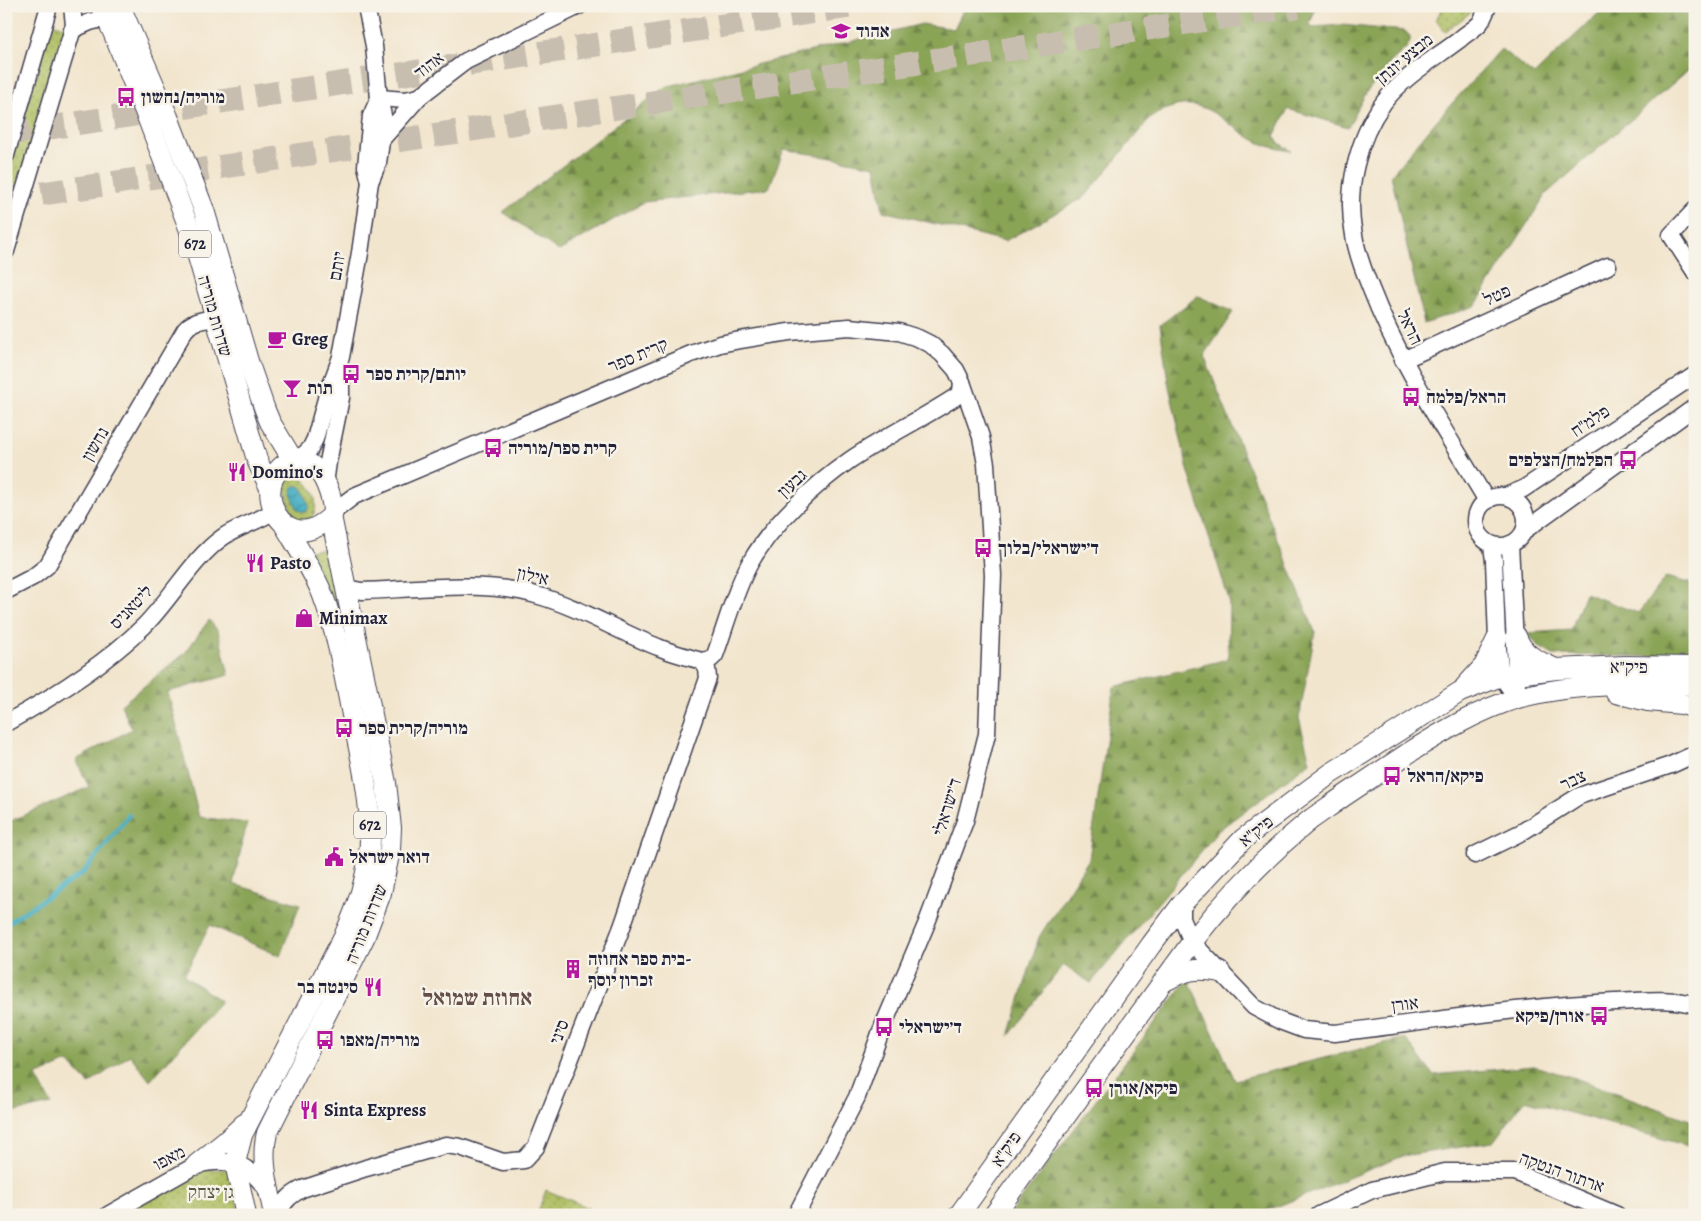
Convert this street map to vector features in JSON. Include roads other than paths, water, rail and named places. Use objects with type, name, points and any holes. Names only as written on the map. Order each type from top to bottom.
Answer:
[{"type":"main road","name":"שדרות מוריה","points":[[109,10],[192,236],[258,460],[270,488]]},
{"type":"main road","name":"שדרות מוריה","points":[[109,10],[130,24],[204,210],[248,362],[265,410],[270,422],[297,459]]},
{"type":"main road","name":"672","points":[[297,459],[315,468],[321,474],[326,484],[332,514]]},
{"type":"main road","points":[[270,488],[281,467],[297,459]]},
{"type":"main road","name":"672","points":[[270,488],[273,509],[285,526]]},
{"type":"main road","name":"שדרות מוריה","points":[[274,1209],[264,1158],[264,1144],[267,1133],[364,938],[381,894],[390,850],[391,828],[386,783],[344,584],[332,514]]},
{"type":"main road","points":[[285,526],[308,530],[321,525],[332,514]]},
{"type":"main road","name":"שדרות מוריה","points":[[235,1163],[242,1135],[353,916],[369,855],[371,827],[362,761],[338,647],[318,585],[285,526]]},
{"type":"main road","points":[[1460,692],[1507,637],[1518,643],[1534,659],[1556,669]]},
{"type":"main road","name":"פיק\"א","points":[[959,1215],[1145,952],[1182,904],[1243,840],[1330,774],[1460,692],[1509,675],[1556,669],[1625,666],[1695,667]]},
{"type":"main road","name":"פיק\"א","points":[[994,1215],[1192,942],[1253,871],[1311,820],[1388,766],[1434,737],[1479,713],[1518,698],[1563,688],[1695,685]]},
{"type":"main road","points":[[1590,687],[1648,701],[1682,704],[1695,708]]},
{"type":"main road","points":[[1163,982],[1189,969],[1206,969],[1220,972]]},
{"type":"main road","points":[[196,1165],[226,1142],[254,1114]]},
{"type":"main road","name":"672","points":[[235,1163],[246,1215]]},
{"type":"street","points":[[6,155],[49,6]]},
{"type":"street","points":[[6,251],[74,25],[72,6]]},
{"type":"street","name":"יותם","points":[[326,484],[328,462],[341,398],[341,357],[360,253],[370,182],[378,163],[384,120],[379,98],[374,46],[366,6]]},
{"type":"street","name":"אהוד","points":[[379,98],[405,100],[419,97],[466,61],[579,6]]},
{"type":"street","name":"מבצע יונתן","points":[[1359,153],[1370,125],[1384,102],[1403,82],[1480,23],[1488,6]]},
{"type":"street","points":[[72,30],[90,22],[109,10]]},
{"type":"street","points":[[382,139],[419,97]]},
{"type":"street","name":"יותם","points":[[370,182],[366,166],[371,116],[379,98]]},
{"type":"street","name":"הראל","points":[[1359,153],[1351,202],[1354,234],[1362,265],[1375,300],[1403,360],[1487,501]]},
{"type":"street","points":[[1695,210],[1671,235],[1695,272]]},
{"type":"street","name":"פטל","points":[[1403,360],[1608,266]]},
{"type":"street","name":"נחשון","points":[[6,591],[47,566],[188,326],[197,321],[216,318]]},
{"type":"street","name":"קרית ספר","points":[[332,514],[354,496],[379,485],[690,354],[720,344],[789,332],[850,327],[899,332],[930,344],[956,370],[962,382]]},
{"type":"street","name":"יותם","points":[[297,459],[310,450],[315,439],[327,394],[341,357]]},
{"type":"street","name":"פלמ\"ח","points":[[1506,496],[1523,489],[1695,375]]},
{"type":"street","name":"גבעון","points":[[702,661],[712,659],[716,655],[749,565],[758,549],[791,510],[850,460],[958,396],[961,392],[962,382]]},
{"type":"street","name":"ד'ישראלי","points":[[796,1215],[857,1097],[881,1031],[926,925],[965,821],[988,734],[993,575],[986,464],[981,437],[962,382]]},
{"type":"street","points":[[1525,530],[1526,516],[1523,509],[1518,503],[1506,496],[1487,501],[1479,509],[1476,522],[1482,537],[1492,545],[1510,544],[1518,540],[1525,530],[1695,407]]},
{"type":"street","name":"ליטאניס","points":[[6,723],[59,691],[125,643],[157,611],[192,568],[213,546],[230,533],[268,516],[273,509]]},
{"type":"street","points":[[1510,544],[1507,637],[1509,675],[1518,698]]},
{"type":"street","points":[[1492,545],[1507,637]]},
{"type":"street","name":"אילון","points":[[344,584],[351,589],[362,591],[471,587],[505,589],[535,595],[567,606],[659,648],[702,661]]},
{"type":"street","name":"סיני","points":[[274,1209],[302,1189],[446,1144],[503,1162],[524,1160],[536,1147],[622,927],[708,678],[707,669],[702,661]]},
{"type":"street","name":"צבר","points":[[1475,855],[1522,832],[1579,796],[1671,765],[1695,754]]},
{"type":"street","name":"אורן","points":[[1182,904],[1182,919],[1192,942],[1220,972],[1254,1007],[1280,1021],[1304,1030],[1335,1032],[1576,1004],[1650,1001],[1685,1002],[1695,1005]]},
{"type":"street","name":"מאפו","points":[[108,1215],[196,1165],[208,1162],[235,1163]]},
{"type":"street","points":[[235,1163],[252,1172],[264,1185],[274,1209]]},
{"type":"street","name":"ארתור הנטקה","points":[[1319,1215],[1372,1190],[1445,1172],[1515,1172],[1618,1215]]},
{"type":"water","points":[[295,486],[303,489],[309,506],[306,512],[298,510],[291,494]]},
{"type":"waterway","points":[[6,924],[83,873],[129,815]]},
{"type":"tunnel","points":[[6,134],[852,6]]},
{"type":"tunnel","points":[[6,199],[1298,6]]},
{"type":"place","name":"אהוד","points":[[841,31]]},
{"type":"place","name":"מוריה/נחשון","points":[[126,97]]},
{"type":"place","name":"Greg","points":[[277,339]]},
{"type":"place","name":"יותם/קרית ספר","points":[[351,374]]},
{"type":"place","name":"תות","points":[[292,388]]},
{"type":"place","name":"הראל/פלמח","points":[[1411,397]]},
{"type":"place","name":"קרית ספר/מוריה","points":[[493,448]]},
{"type":"place","name":"הפלמח/הצלפים","points":[[1628,460]]},
{"type":"place","name":"Domino's","points":[[237,472]]},
{"type":"place","name":"ד׳ישראלי/בלוך","points":[[983,548]]},
{"type":"place","name":"Pasto","points":[[255,563]]},
{"type":"place","name":"Minimax","points":[[304,618]]},
{"type":"place","name":"מוריה/קרית ספר","points":[[344,728]]},
{"type":"place","name":"פיקא/הראל","points":[[1392,776]]},
{"type":"place","name":"דואר ישראל","points":[[334,857]]},
{"type":"place","name":"בית ספר אחוזה- זכרון יוסף","points":[[573,969]]},
{"type":"place","name":"סינטה בר","points":[[373,987]]},
{"type":"place","name":"אורן/פיקא","points":[[1599,1016]]},
{"type":"place","name":"ד׳ישראלי","points":[[884,1027]]},
{"type":"place","name":"מוריה/מאפו","points":[[325,1040]]},
{"type":"place","name":"פיקא/אורן","points":[[1094,1088]]},
{"type":"place","name":"Sinta Express","points":[[309,1110]]},
{"type":"district","name":"אחוזת שמואל","points":[[477,998]]},
{"type":"park label","name":"גן יצחק","points":[[211,1192]]}]
